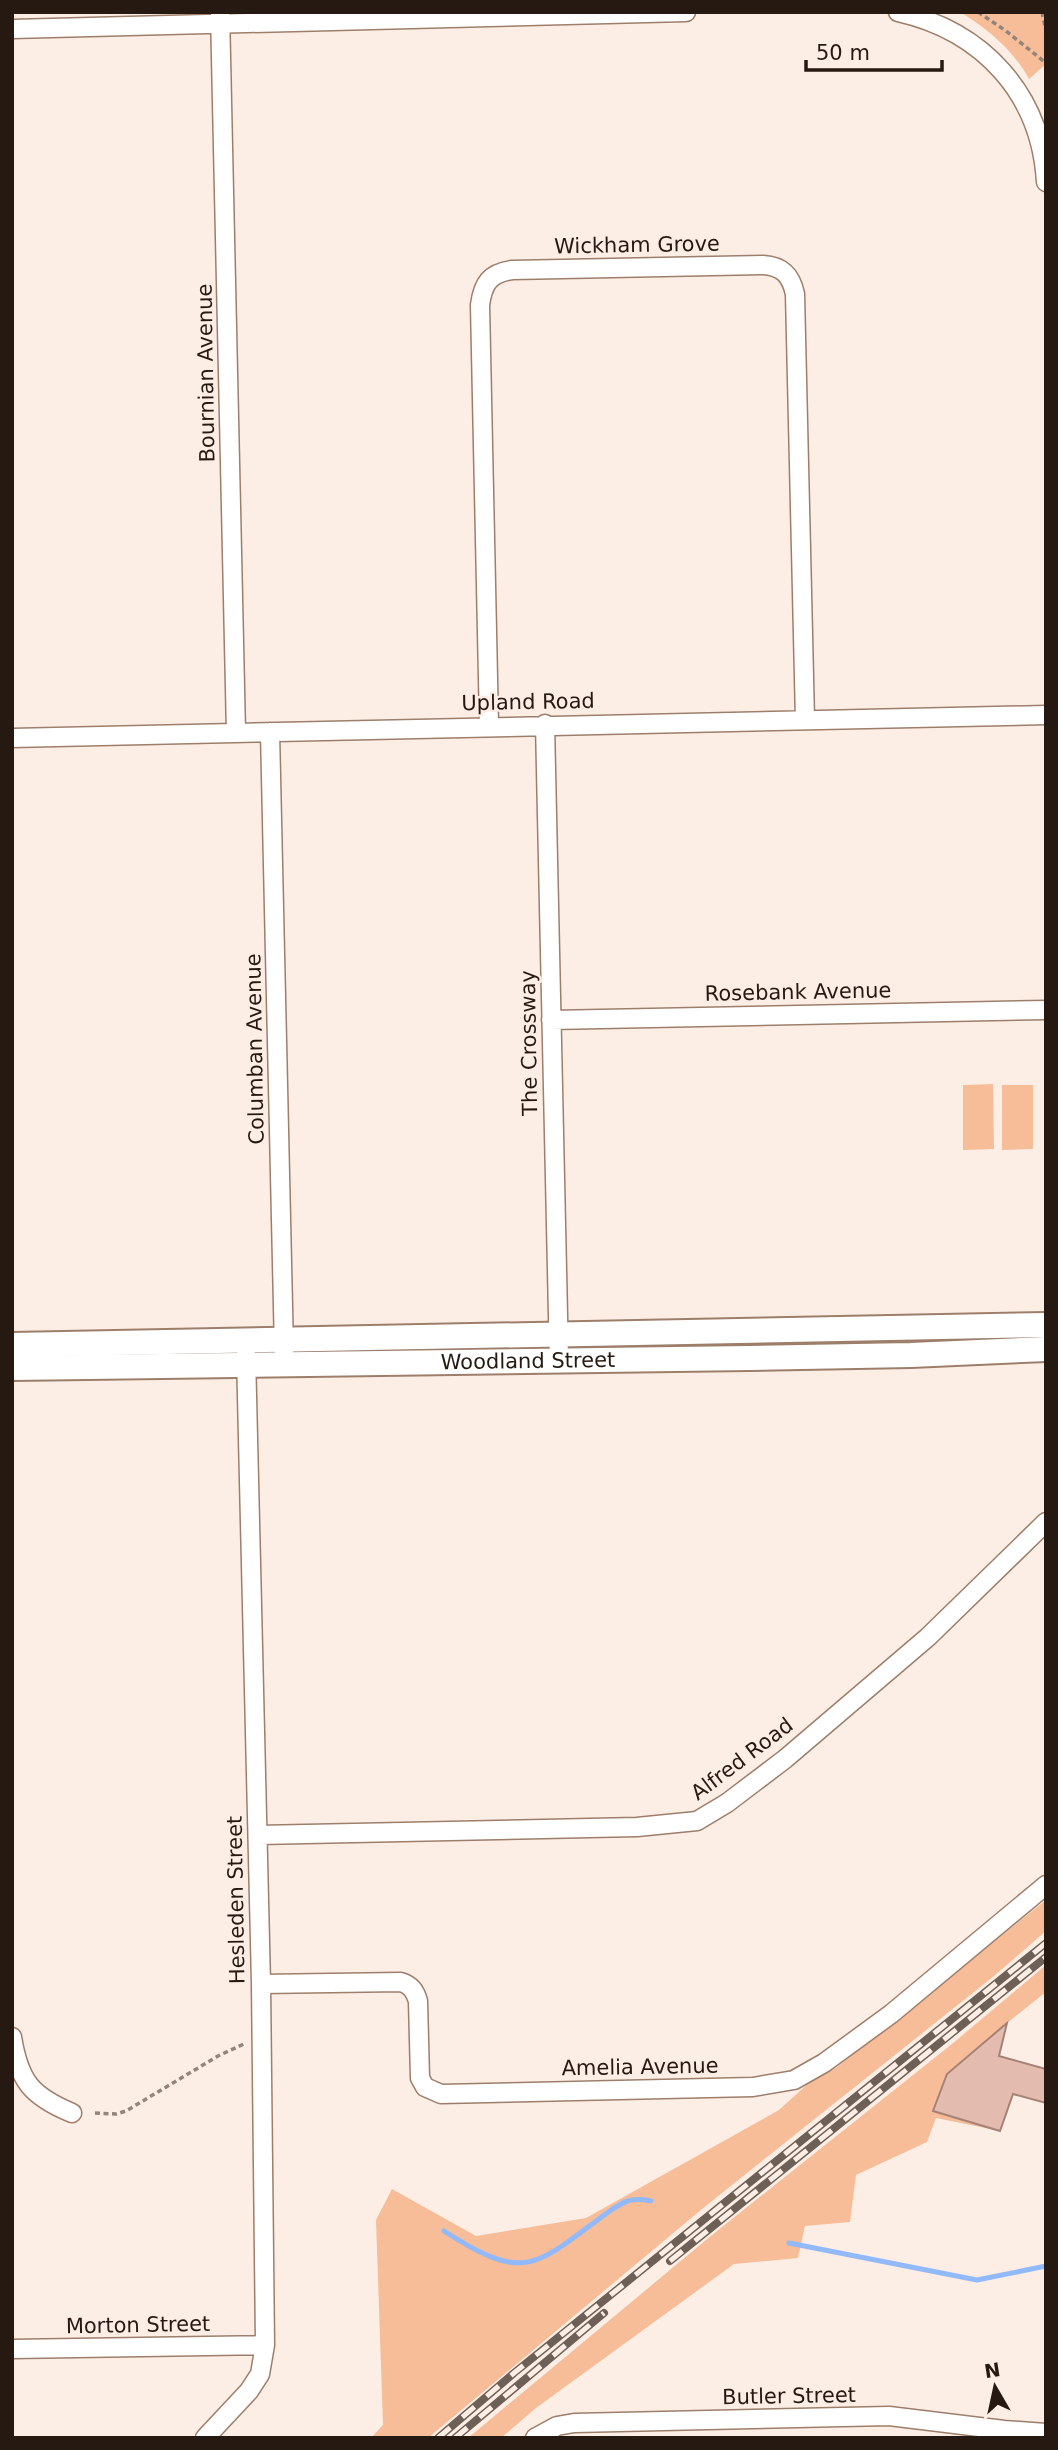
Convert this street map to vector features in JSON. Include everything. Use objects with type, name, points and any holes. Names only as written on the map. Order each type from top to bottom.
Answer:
[{"type":"main road","name":"Woodland Street","points":[[12,1345],[1046,1325]]},
{"type":"main road","name":"Woodland Street","points":[[12,1368],[911,1355],[1046,1349]]},
{"type":"street","points":[[12,29],[220,18],[686,12]]},
{"type":"street","points":[[898,12],[947,28],[971,42],[997,65],[1018,91],[1031,117],[1040,142],[1046,182]]},
{"type":"street","name":"Bournian Avenue","points":[[220,18],[236,733]]},
{"type":"street","name":"Wickham Grove","points":[[489,726],[480,305],[482,290],[487,281],[501,272],[512,270],[749,265],[774,266],[782,270],[793,284],[796,293],[805,720]]},
{"type":"street","name":"Upland Road","points":[[12,738],[545,724],[1046,715]]},
{"type":"street","name":"The Crossway","points":[[545,724],[559,1361]]},
{"type":"street","name":"Columban Avenue","points":[[271,732],[285,1365]]},
{"type":"street","name":"Rosebank Avenue","points":[[551,1020],[1046,1010]]},
{"type":"street","name":"Hesleden Street","points":[[205,2438],[249,2391],[260,2374],[265,2345],[261,1984],[246,1340]]},
{"type":"street","name":"Alfred Road","points":[[258,1835],[637,1827],[697,1821],[727,1804],[775,1766],[928,1637],[1046,1522]]},
{"type":"street","name":"Amelia Avenue","points":[[261,1984],[407,1984],[414,1989],[418,2001],[420,2078],[425,2087],[440,2094],[776,2085],[794,2080],[824,2063],[869,2030],[1046,1885]]},
{"type":"street","points":[[12,2037],[19,2071],[27,2085],[52,2105],[72,2113]]},
{"type":"street","name":"Morton Street","points":[[12,2349],[265,2345]]},
{"type":"street","name":"Butler Street","points":[[535,2438],[558,2426],[574,2423],[889,2416],[1046,2433]]},
{"type":"path","points":[[978,12],[1046,63]]},
{"type":"path","points":[[1042,12],[1046,30]]},
{"type":"path","points":[[95,2113],[116,2114],[126,2111],[218,2056],[261,2036]]},
{"type":"shaded area","points":[[960,12],[1046,12],[1046,64],[1029,79],[1016,59],[999,41]]},
{"type":"shaded area","points":[[993,1084],[994,1149],[963,1150],[963,1085]]},
{"type":"shaded area","points":[[1002,1085],[1033,1085],[1033,1149],[1002,1150]]},
{"type":"shaded area","points":[[1046,1900],[1046,1931],[994,1976],[702,2209],[428,2438],[371,2438],[383,2425],[376,2220],[392,2189],[476,2236],[586,2218],[779,2110],[811,2081],[836,2068]]},
{"type":"shaded area","points":[[1046,1965],[1046,1992],[1007,2023],[933,2111],[1000,2131],[936,2118],[927,2142],[856,2175],[850,2222],[805,2226],[798,2258],[734,2264],[536,2408],[501,2438],[468,2438],[712,2235],[952,2044]]},
{"type":"building","points":[[1007,2023],[999,2056],[1046,2069],[1046,2103],[1013,2094],[1000,2131],[933,2111],[947,2074]]},
{"type":"waterway","points":[[444,2231],[494,2258],[513,2263],[529,2262],[563,2246],[623,2203],[632,2200],[651,2201]]},
{"type":"waterway","points":[[789,2243],[977,2280],[1046,2266]]},
{"type":"railway","points":[[438,2438],[514,2373],[1046,1943]]},
{"type":"railway","points":[[670,2261],[1046,1957]]},
{"type":"railway","points":[[455,2438],[604,2313]]}]
